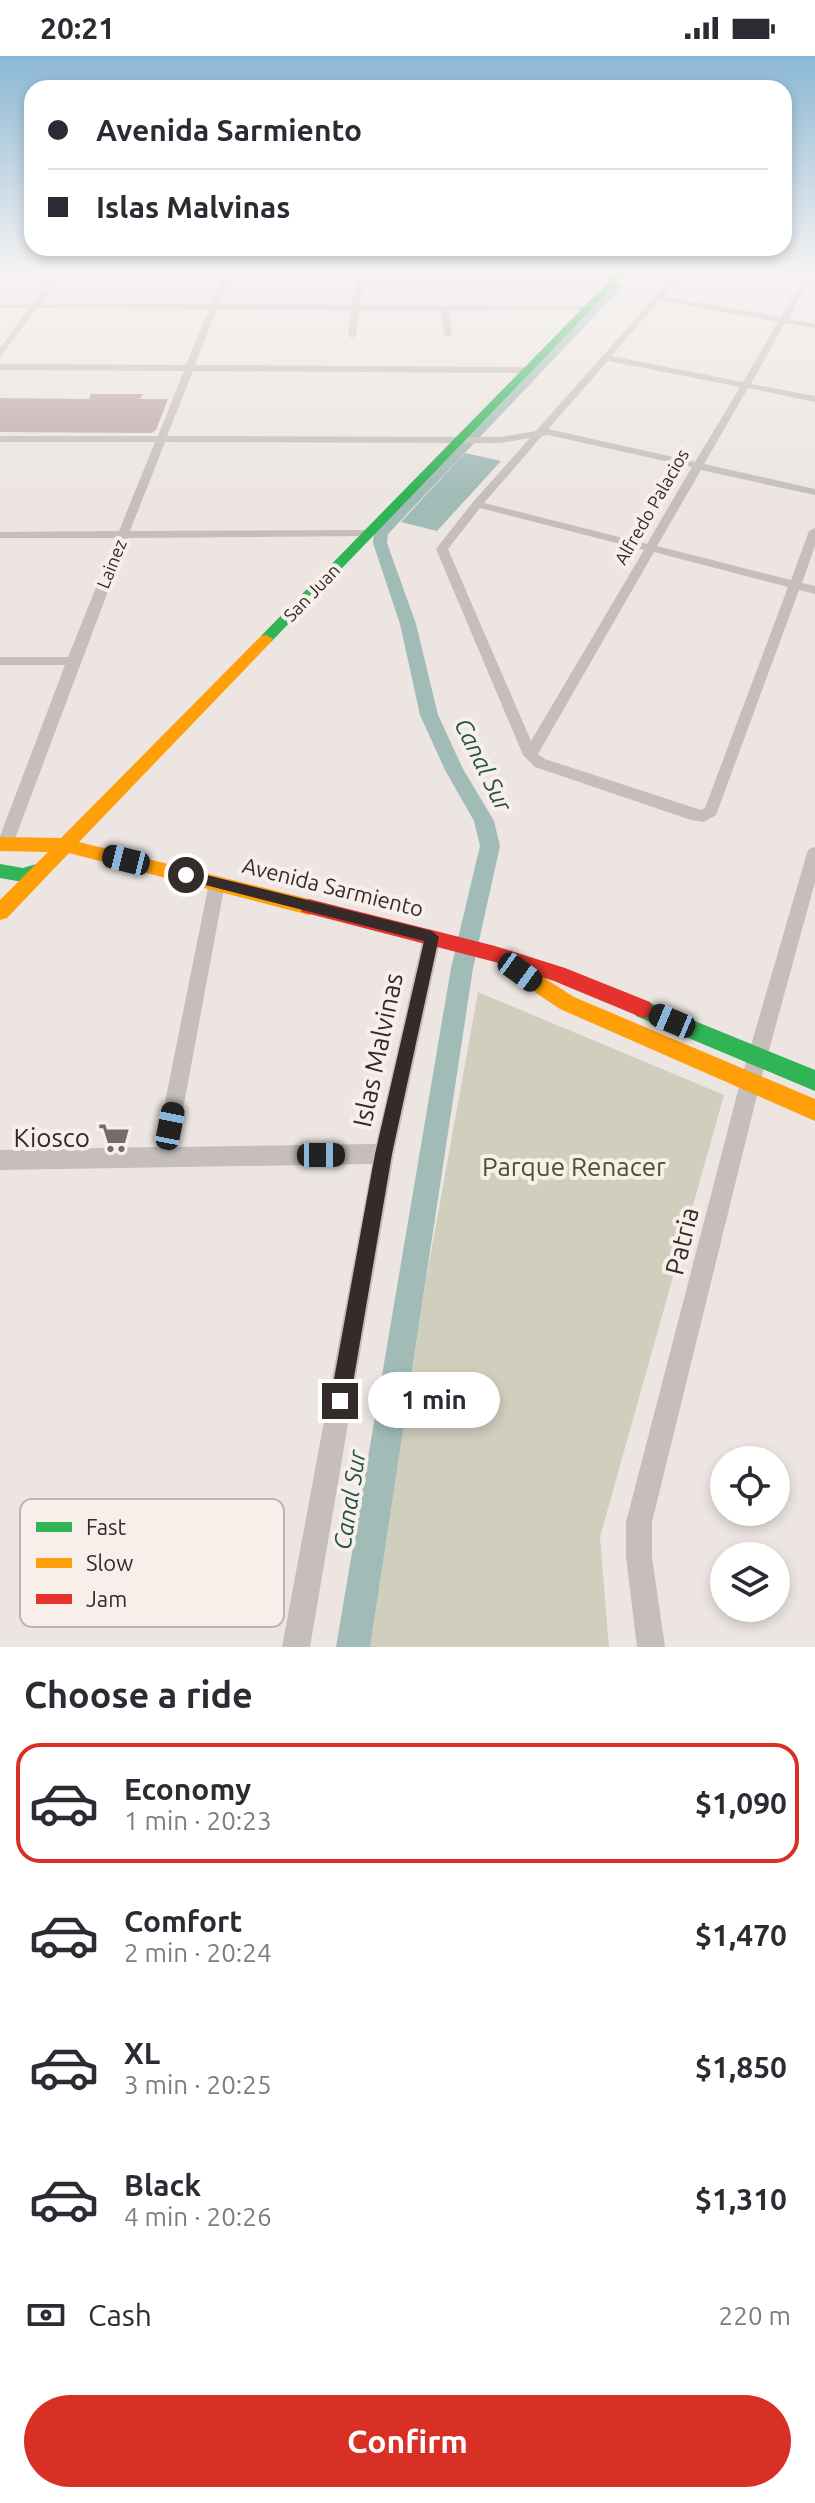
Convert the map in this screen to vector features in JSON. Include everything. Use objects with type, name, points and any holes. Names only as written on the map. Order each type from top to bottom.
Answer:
[{"type":"street","name":"Lainez","points":[[2,848],[199,346]]},
{"type":"street","name":"San Juan","points":[[0,912],[370,533],[546,346]]},
{"type":"street","points":[[617,346],[477,504],[442,549],[530,755],[540,763],[704,816],[711,811],[815,531]]},
{"type":"street","name":"Alfredo Palacios","points":[[530,755],[767,346]]},
{"type":"street","points":[[607,358],[815,399]]},
{"type":"street","points":[[0,367],[527,370]]},
{"type":"street","points":[[0,439],[457,441],[505,440],[541,432],[815,492]]},
{"type":"street","points":[[505,440],[526,449]]},
{"type":"street","points":[[477,504],[815,590]]},
{"type":"street","points":[[0,535],[370,533]]},
{"type":"street","points":[[0,661],[73,661]]},
{"type":"street","name":"Avenida Sarmiento","points":[[2,848],[65,845],[495,954],[558,974],[815,1081]]},
{"type":"street","name":"Patria","points":[[651,1647],[639,1557],[639,1522],[750,1083],[815,853]]},
{"type":"street","points":[[0,871],[23,875],[40,870]]},
{"type":"street","points":[[164,1157],[217,883]]},
{"type":"street","name":"Islas Malvinas","points":[[296,1647],[384,1154],[438,938]]},
{"type":"street","name":"Avenida Sarmiento","points":[[495,954],[567,1003],[815,1110]]},
{"type":"street","points":[[0,1160],[384,1154]]},
{"type":"green space","name":"Parque Renacer","points":[[478,992],[724,1095],[600,1537],[609,1647],[369,1647],[426,1280]]},
{"type":"water","points":[[465,453],[501,461],[437,531],[401,522]]},
{"type":"building","points":[[91,394],[143,394],[140,399],[168,399],[156,430],[151,433],[0,432],[0,398],[89,399]]},
{"type":"waterway","name":"Canal Sur","points":[[353,1647],[462,968],[490,846],[484,821],[454,770],[429,715],[408,624],[380,543],[381,533],[560,346]]},
{"type":"traffic: fast","points":[[266,639],[551,346]]},
{"type":"traffic: fast","points":[[0,871],[23,875],[40,870]]},
{"type":"traffic: fast","points":[[643,1009],[815,1081]]},
{"type":"traffic: slow","points":[[0,912],[266,639]]},
{"type":"traffic: slow","points":[[0,844],[65,845],[309,907]]},
{"type":"traffic: slow","points":[[510,965],[567,1003],[815,1110]]},
{"type":"traffic: jam","points":[[309,907],[495,954],[558,974],[643,1009]]},
{"type":"place","name":"Kiosco","points":[[114,1138]]},
{"type":"route","points":[[186,875],[432,937],[384,1154],[340,1401]]}]
